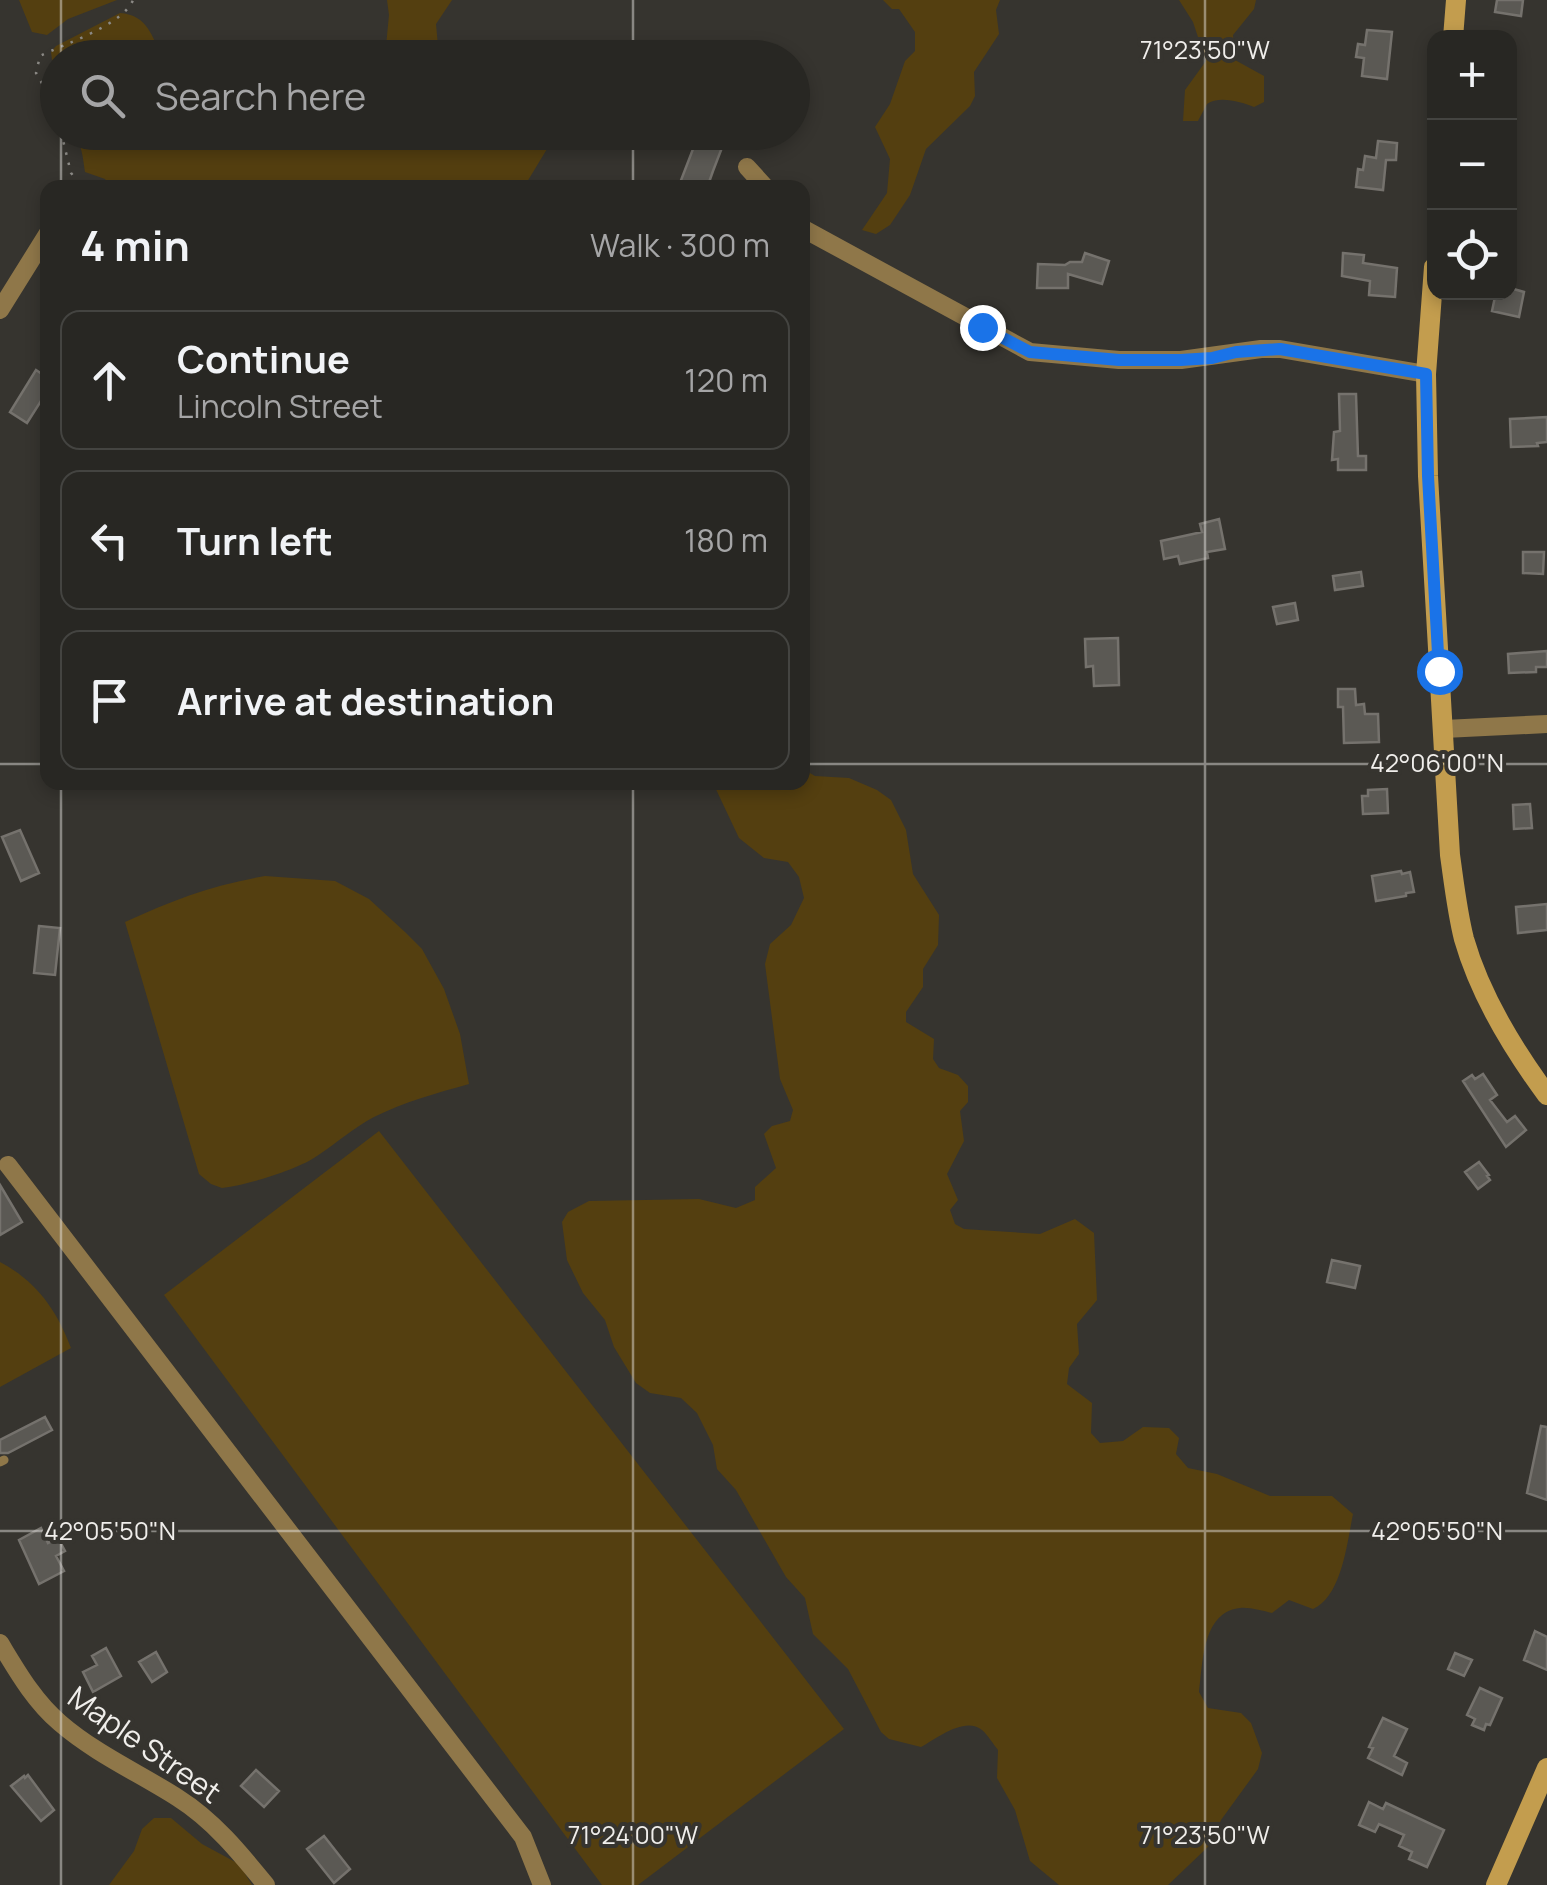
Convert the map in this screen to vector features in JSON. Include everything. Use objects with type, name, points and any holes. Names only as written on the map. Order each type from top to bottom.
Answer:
[{"type":"main road","points":[[1454,30],[1456,0]]},
{"type":"main road","points":[[1432,300],[1426,374],[1428,476],[1450,855],[1465,940],[1479,979],[1498,1018],[1547,1095]]},
{"type":"main road","points":[[1496,1885],[1547,1768]]},
{"type":"street","points":[[747,167],[759,180]]},
{"type":"street","points":[[810,232],[1030,352],[1119,360],[1181,360],[1280,349],[1426,374]]},
{"type":"street","points":[[0,310],[40,246]]},
{"type":"street","points":[[1444,729],[1547,724]]},
{"type":"street","points":[[8,1165],[523,1837],[542,1885]]},
{"type":"street","name":"Maple Street","points":[[0,1643],[26,1686],[58,1722],[212,1824],[266,1885]]},
{"type":"path","points":[[73,40],[120,17],[133,0]]},
{"type":"path","points":[[40,56],[36,73],[40,80]]},
{"type":"path","points":[[65,150],[78,180]]},
{"type":"shaded area","points":[[19,0],[117,0],[68,19],[47,35],[32,32]]},
{"type":"shaded area","points":[[387,0],[452,0],[436,24],[437,40],[387,40]]},
{"type":"shaded area","points":[[883,0],[1000,0],[996,10],[999,34],[974,72],[975,96],[970,106],[926,149],[910,195],[890,225],[876,234],[862,230],[887,193],[890,159],[875,127],[890,104],[905,61],[915,51],[915,32],[899,9],[892,9]]},
{"type":"shaded area","points":[[1179,0],[1256,0],[1254,9],[1233,35],[1235,60],[1264,76],[1264,102],[1254,107],[1218,100],[1207,104],[1198,121],[1183,121],[1185,90],[1206,61],[1193,22]]},
{"type":"shaded area","points":[[120,13],[137,18],[154,40],[68,40]]},
{"type":"shaded area","points":[[81,150],[546,150],[528,180],[106,180],[85,172]]},
{"type":"shaded area","points":[[810,773],[849,778],[891,800],[906,830],[913,874],[939,915],[938,945],[923,969],[923,987],[906,1012],[906,1022],[934,1039],[933,1059],[939,1068],[958,1075],[968,1086],[968,1102],[960,1111],[964,1141],[947,1174],[958,1200],[950,1210],[955,1224],[964,1229],[1040,1234],[1075,1219],[1094,1233],[1097,1300],[1077,1324],[1079,1354],[1069,1368],[1067,1384],[1092,1403],[1091,1433],[1100,1443],[1123,1441],[1143,1427],[1169,1428],[1179,1438],[1176,1454],[1188,1468],[1217,1474],[1270,1496],[1332,1496],[1353,1514],[1342,1568],[1323,1602],[1313,1609],[1289,1600],[1272,1613],[1240,1608],[1227,1612],[1211,1629],[1199,1692],[1208,1708],[1241,1713],[1251,1723],[1262,1753],[1258,1769],[1221,1820],[1211,1844],[1168,1885],[1059,1885],[1030,1861],[1015,1810],[997,1778],[998,1750],[982,1730],[968,1725],[959,1727],[921,1747],[889,1739],[881,1732],[848,1669],[813,1634],[805,1598],[786,1577],[736,1490],[717,1469],[713,1445],[697,1413],[681,1398],[650,1393],[636,1383],[614,1347],[605,1320],[583,1293],[567,1260],[562,1222],[568,1212],[589,1201],[699,1199],[736,1208],[755,1200],[755,1187],[776,1168],[764,1134],[772,1126],[790,1121],[793,1110],[780,1079],[765,964],[770,944],[791,925],[804,898],[799,877],[788,862],[764,858],[739,838],[716,790],[810,790]]},
{"type":"shaded area","points":[[265,876],[335,881],[369,899],[422,949],[444,989],[460,1034],[469,1084],[374,1117],[298,1166],[222,1188],[199,1174],[125,922],[193,894]]},
{"type":"shaded area","points":[[379,1131],[844,1729],[638,1885],[602,1885],[164,1295]]},
{"type":"shaded area","points":[[0,1262],[44,1298],[71,1348],[0,1387]]},
{"type":"shaded area","points":[[154,1818],[171,1818],[202,1844],[239,1864],[252,1885],[109,1885],[134,1851],[142,1829]]},
{"type":"building","points":[[1497,0],[1523,0],[1521,16],[1495,12]]},
{"type":"building","points":[[1367,30],[1392,32],[1387,79],[1362,76],[1364,58],[1356,57],[1358,44],[1365,45]]},
{"type":"building","points":[[1378,141],[1397,143],[1396,160],[1386,160],[1383,190],[1356,187],[1358,169],[1363,170],[1365,156],[1376,158]]},
{"type":"building","points":[[693,150],[721,150],[710,180],[681,180]]},
{"type":"building","points":[[1085,253],[1109,261],[1102,284],[1068,274],[1068,288],[1037,288],[1038,264],[1082,262]]},
{"type":"building","points":[[1343,253],[1364,255],[1363,263],[1397,268],[1395,297],[1369,295],[1370,281],[1342,276]]},
{"type":"building","points":[[1517,290],[1524,292],[1519,317],[1492,311],[1494,300],[1517,300]]},
{"type":"building","points":[[36,370],[40,373],[40,403],[27,423],[10,412]]},
{"type":"building","points":[[1339,394],[1356,394],[1358,456],[1366,456],[1366,470],[1338,470],[1338,459],[1332,460],[1334,432],[1340,431]]},
{"type":"building","points":[[1547,417],[1547,442],[1511,447],[1510,419]]},
{"type":"building","points":[[1219,519],[1225,549],[1207,552],[1208,558],[1180,564],[1178,556],[1164,559],[1161,541],[1202,532],[1200,524]]},
{"type":"building","points":[[1523,552],[1544,552],[1543,574],[1523,573]]},
{"type":"building","points":[[1361,572],[1363,586],[1335,590],[1333,576]]},
{"type":"building","points":[[1295,603],[1298,620],[1277,624],[1273,607]]},
{"type":"building","points":[[1118,638],[1119,685],[1094,686],[1093,666],[1086,667],[1085,639]]},
{"type":"building","points":[[1547,651],[1547,667],[1536,667],[1536,672],[1509,673],[1508,654]]},
{"type":"building","points":[[1338,689],[1355,689],[1356,705],[1364,704],[1365,714],[1378,714],[1379,742],[1344,743]]},
{"type":"building","points":[[1387,789],[1388,813],[1363,814],[1362,796],[1368,796],[1368,790]]},
{"type":"building","points":[[1530,804],[1532,828],[1514,829],[1513,805]]},
{"type":"building","points":[[20,830],[39,873],[21,881],[2,837]]},
{"type":"building","points":[[1410,872],[1414,892],[1376,901],[1372,876]]},
{"type":"building","points":[[1547,904],[1547,930],[1518,933],[1516,907]]},
{"type":"building","points":[[39,926],[60,928],[55,975],[34,973]]},
{"type":"building","points":[[1483,1074],[1497,1095],[1490,1100],[1507,1122],[1515,1116],[1526,1130],[1506,1147],[1463,1081]]},
{"type":"building","points":[[1479,1162],[1490,1180],[1478,1189],[1465,1172]]},
{"type":"building","points":[[0,1185],[22,1222],[0,1235]]},
{"type":"building","points":[[1332,1260],[1360,1266],[1355,1288],[1327,1282]]},
{"type":"building","points":[[45,1417],[52,1430],[8,1453],[0,1453],[0,1440]]},
{"type":"building","points":[[1541,1426],[1547,1427],[1547,1500],[1527,1493]]},
{"type":"building","points":[[41,1528],[48,1543],[58,1538],[65,1551],[56,1556],[64,1571],[39,1584],[19,1540]]},
{"type":"building","points":[[1535,1631],[1547,1637],[1547,1670],[1524,1660]]},
{"type":"building","points":[[106,1648],[121,1676],[93,1692],[83,1672],[97,1665],[92,1656]]},
{"type":"building","points":[[156,1652],[167,1672],[152,1682],[139,1662]]},
{"type":"building","points":[[1455,1653],[1472,1660],[1464,1676],[1448,1669]]},
{"type":"building","points":[[1480,1688],[1502,1698],[1484,1730],[1472,1725],[1475,1719],[1467,1715]]},
{"type":"building","points":[[1383,1718],[1407,1729],[1394,1756],[1407,1763],[1402,1775],[1368,1758]]},
{"type":"building","points":[[256,1770],[279,1791],[264,1807],[241,1786]]},
{"type":"building","points":[[28,1775],[54,1810],[41,1821],[11,1786]]},
{"type":"building","points":[[1369,1802],[1383,1809],[1386,1803],[1444,1830],[1427,1867],[1409,1859],[1412,1852],[1399,1846],[1404,1835],[1379,1824],[1375,1832],[1359,1825]]},
{"type":"building","points":[[324,1836],[350,1869],[334,1883],[307,1849]]},
{"type":"route","points":[[982,327],[1030,352],[1119,360],[1181,360],[1280,349],[1426,374],[1439,671]]}]
